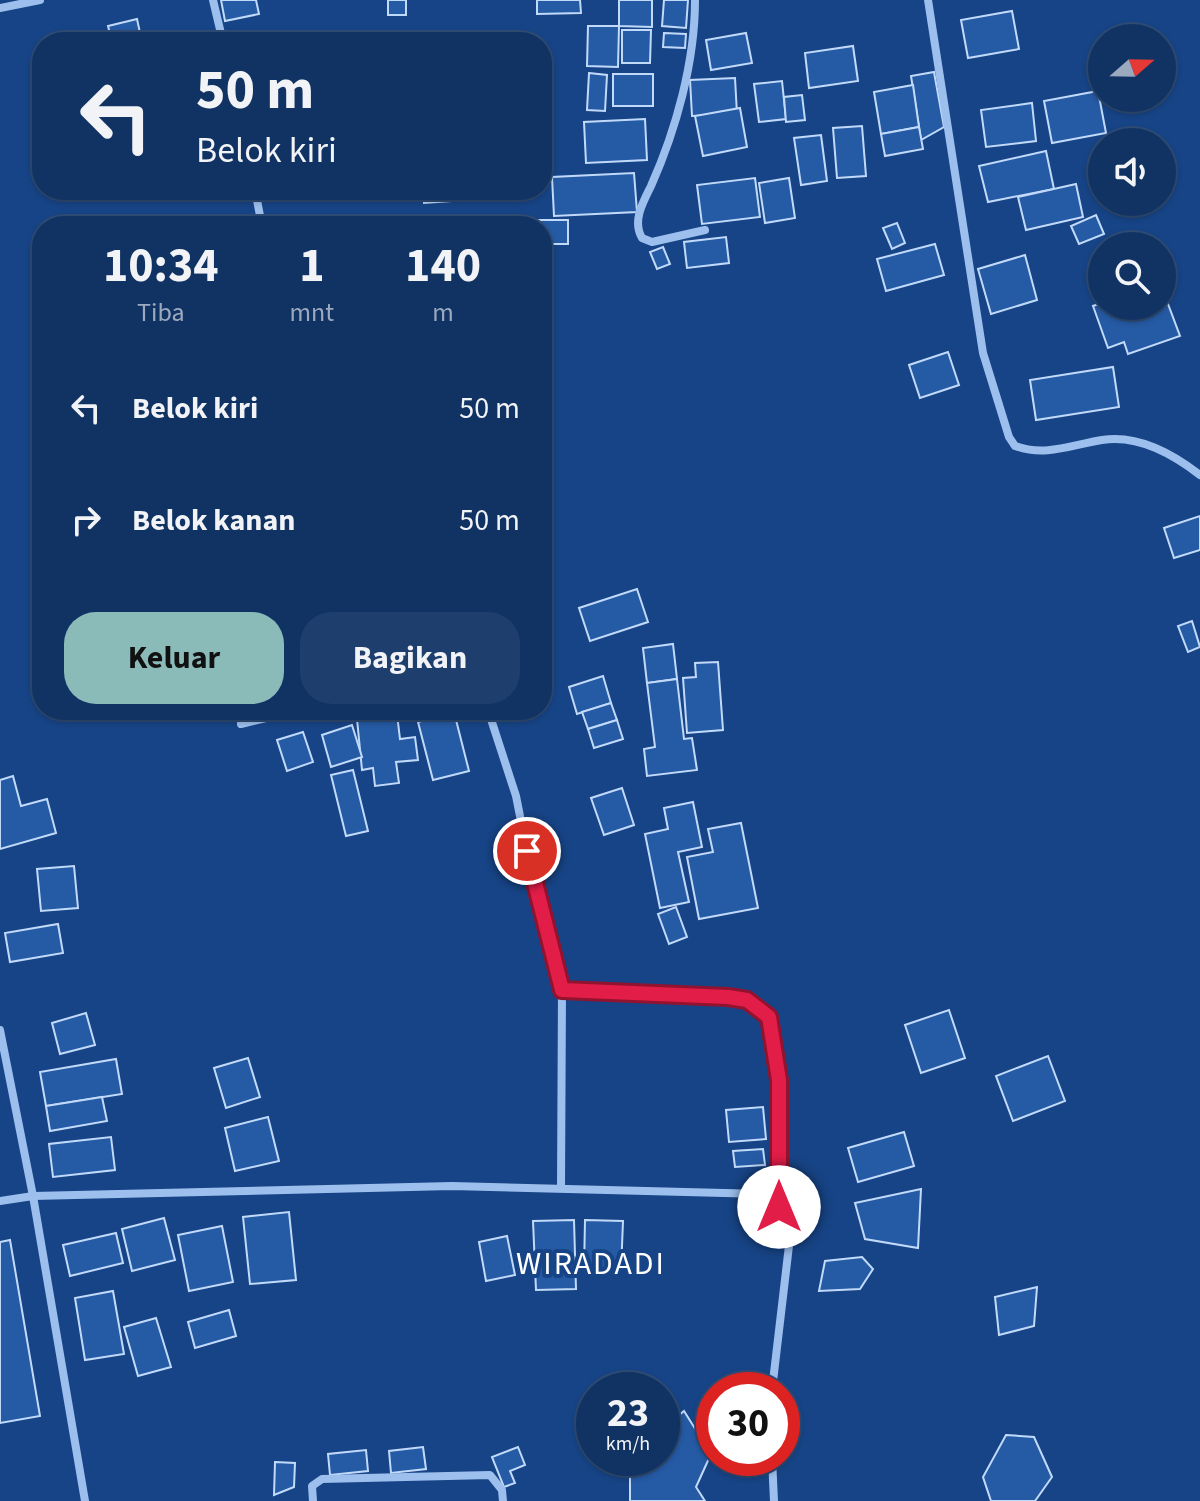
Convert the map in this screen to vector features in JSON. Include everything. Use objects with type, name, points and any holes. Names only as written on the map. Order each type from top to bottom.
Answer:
[{"type":"street","points":[[0,8],[40,0]]},
{"type":"street","points":[[213,0],[221,32]]},
{"type":"street","points":[[695,0],[693,41],[674,124],[663,158],[639,211],[638,228],[642,238],[652,242],[705,230]]},
{"type":"street","points":[[928,0],[983,353],[1009,437],[1015,446],[1044,453],[1106,439],[1150,445],[1177,457],[1200,475]]},
{"type":"street","points":[[241,724],[258,720]]},
{"type":"street","points":[[491,720],[516,796],[538,907],[562,990],[561,1188]]},
{"type":"street","points":[[562,990],[728,997],[760,1007],[769,1017],[779,1080],[779,1207],[790,1237],[774,1372]]},
{"type":"street","points":[[0,1030],[33,1196],[85,1501]]},
{"type":"street","points":[[0,1201],[33,1196],[452,1186],[758,1192],[779,1207]]},
{"type":"street","points":[[313,1501],[312,1486],[322,1479],[477,1475],[490,1475],[503,1501]]},
{"type":"street","points":[[773,1476],[774,1501]]},
{"type":"building","points":[[221,0],[256,0],[259,14],[225,21]]},
{"type":"building","points":[[388,0],[406,0],[406,15],[388,15]]},
{"type":"building","points":[[537,0],[580,0],[581,13],[537,14]]},
{"type":"building","points":[[619,0],[652,0],[652,27],[619,26]]},
{"type":"building","points":[[664,0],[688,0],[686,28],[662,26]]},
{"type":"building","points":[[1012,11],[1019,49],[968,58],[961,20]]},
{"type":"building","points":[[137,19],[140,32],[110,32],[108,26]]},
{"type":"building","points":[[588,26],[619,26],[618,67],[587,66]]},
{"type":"building","points":[[622,30],[651,30],[650,63],[622,63]]},
{"type":"building","points":[[664,33],[686,34],[685,48],[663,47]]},
{"type":"building","points":[[746,33],[752,63],[711,70],[706,40]]},
{"type":"building","points":[[853,46],[858,81],[809,88],[805,53]]},
{"type":"building","points":[[934,72],[944,127],[921,140],[911,76]]},
{"type":"building","points":[[589,73],[607,75],[605,111],[587,110]]},
{"type":"building","points":[[613,74],[653,74],[653,106],[613,106]]},
{"type":"building","points":[[735,78],[737,114],[692,116],[690,80]]},
{"type":"building","points":[[782,81],[786,119],[759,122],[754,84]]},
{"type":"building","points":[[913,85],[919,127],[881,134],[874,92]]},
{"type":"building","points":[[1088,93],[1088,112],[1102,112],[1105,128],[1088,128],[1088,136],[1052,143],[1044,101]]},
{"type":"building","points":[[802,95],[805,120],[786,122],[784,97]]},
{"type":"building","points":[[1032,103],[1036,141],[986,147],[981,110]]},
{"type":"building","points":[[740,108],[747,147],[703,156],[695,116]]},
{"type":"building","points":[[645,119],[647,160],[586,163],[584,122]]},
{"type":"building","points":[[862,126],[866,176],[837,178],[833,128]]},
{"type":"building","points":[[919,127],[923,149],[885,156],[881,134]]},
{"type":"building","points":[[821,135],[827,181],[801,185],[794,138]]},
{"type":"building","points":[[1046,151],[1054,189],[988,202],[979,166]]},
{"type":"building","points":[[634,173],[637,212],[554,216],[552,177]]},
{"type":"building","points":[[755,178],[760,217],[702,224],[697,185]]},
{"type":"building","points":[[789,178],[795,218],[765,223],[759,183]]},
{"type":"building","points":[[1076,184],[1083,217],[1026,230],[1018,197]]},
{"type":"building","points":[[424,200],[451,200],[451,201],[424,203]]},
{"type":"building","points":[[1096,216],[1103,232],[1088,232],[1088,240],[1079,244],[1071,226]]},
{"type":"building","points":[[552,220],[568,220],[568,244],[552,244]]},
{"type":"building","points":[[897,223],[905,243],[892,249],[883,228]]},
{"type":"building","points":[[726,237],[729,263],[687,268],[684,242]]},
{"type":"building","points":[[935,244],[944,275],[886,291],[877,259]]},
{"type":"building","points":[[663,247],[670,264],[657,269],[650,252]]},
{"type":"building","points":[[1025,255],[1037,300],[991,314],[978,269]]},
{"type":"building","points":[[1098,320],[1174,320],[1180,336],[1128,354],[1124,342],[1108,348]]},
{"type":"building","points":[[948,352],[959,385],[920,398],[909,365]]},
{"type":"building","points":[[1113,367],[1119,407],[1036,420],[1030,380]]},
{"type":"building","points":[[1200,516],[1200,550],[1174,558],[1164,528]]},
{"type":"building","points":[[637,589],[648,622],[590,641],[579,608]]},
{"type":"building","points":[[1192,621],[1200,647],[1188,652],[1178,626]]},
{"type":"building","points":[[673,644],[677,679],[647,683],[643,648]]},
{"type":"building","points":[[718,662],[723,730],[687,733],[683,678],[696,677],[695,663]]},
{"type":"building","points":[[603,676],[611,703],[577,714],[569,687]]},
{"type":"building","points":[[677,679],[684,739],[692,738],[697,770],[647,776],[644,749],[655,747],[647,683]]},
{"type":"building","points":[[611,703],[617,720],[588,729],[582,712]]},
{"type":"building","points":[[357,720],[398,720],[400,739],[415,737],[418,760],[396,762],[399,783],[375,786],[373,768],[362,770]]},
{"type":"building","points":[[456,720],[469,771],[433,780],[418,722]]},
{"type":"building","points":[[617,720],[623,739],[594,748],[588,729]]},
{"type":"building","points":[[352,725],[362,757],[331,767],[322,735]]},
{"type":"building","points":[[303,732],[313,762],[287,771],[277,740]]},
{"type":"building","points":[[353,770],[368,831],[346,836],[331,775]]},
{"type":"building","points":[[13,776],[21,806],[47,799],[56,833],[0,849],[0,780]]},
{"type":"building","points":[[622,788],[634,825],[604,835],[591,798]]},
{"type":"building","points":[[693,802],[702,847],[678,852],[689,902],[660,908],[645,834],[668,829],[664,808]]},
{"type":"building","points":[[741,823],[758,908],[699,919],[687,857],[713,852],[708,829]]},
{"type":"building","points":[[74,866],[78,908],[41,911],[37,869]]},
{"type":"building","points":[[676,907],[687,937],[669,944],[658,914]]},
{"type":"building","points":[[58,924],[63,953],[10,962],[5,933]]},
{"type":"building","points":[[949,1010],[965,1058],[921,1073],[905,1025]]},
{"type":"building","points":[[86,1013],[95,1045],[60,1054],[52,1023]]},
{"type":"building","points":[[1048,1056],[1065,1101],[1013,1121],[996,1076]]},
{"type":"building","points":[[248,1058],[260,1097],[226,1108],[214,1068]]},
{"type":"building","points":[[116,1059],[122,1094],[46,1106],[40,1072]]},
{"type":"building","points":[[102,1097],[107,1121],[50,1131],[46,1106]]},
{"type":"building","points":[[763,1107],[766,1139],[729,1142],[726,1110]]},
{"type":"building","points":[[268,1117],[279,1161],[235,1171],[225,1128]]},
{"type":"building","points":[[904,1132],[914,1166],[858,1182],[848,1148]]},
{"type":"building","points":[[111,1137],[115,1170],[53,1177],[49,1144]]},
{"type":"building","points":[[763,1149],[765,1165],[735,1167],[733,1151]]},
{"type":"building","points":[[921,1189],[918,1248],[865,1239],[855,1203]]},
{"type":"building","points":[[289,1212],[296,1280],[250,1284],[243,1217]]},
{"type":"building","points":[[164,1218],[175,1260],[132,1271],[122,1229]]},
{"type":"building","points":[[574,1220],[576,1289],[536,1290],[533,1221]]},
{"type":"building","points":[[585,1220],[623,1221],[621,1271],[584,1270]]},
{"type":"building","points":[[222,1226],[233,1282],[189,1291],[178,1235]]},
{"type":"building","points":[[116,1233],[123,1263],[70,1276],[63,1245]]},
{"type":"building","points":[[507,1236],[515,1275],[486,1281],[479,1242]]},
{"type":"building","points":[[10,1240],[40,1416],[0,1423],[0,1242]]},
{"type":"building","points":[[862,1257],[873,1269],[860,1289],[819,1291],[825,1261]]},
{"type":"building","points":[[1037,1287],[1034,1326],[999,1335],[995,1297]]},
{"type":"building","points":[[113,1291],[124,1354],[85,1360],[75,1298]]},
{"type":"building","points":[[229,1310],[236,1336],[195,1348],[188,1322]]},
{"type":"building","points":[[156,1318],[171,1367],[138,1376],[124,1327]]},
{"type":"building","points":[[684,1411],[696,1430],[696,1476],[701,1476],[696,1487],[705,1501],[630,1501],[630,1476],[680,1476],[680,1414]]},
{"type":"building","points":[[1006,1435],[1034,1437],[1052,1477],[1035,1501],[991,1501],[983,1477]]},
{"type":"building","points":[[423,1447],[426,1469],[391,1473],[389,1451]]},
{"type":"building","points":[[518,1447],[525,1465],[510,1471],[515,1483],[504,1487],[492,1457]]},
{"type":"building","points":[[366,1450],[368,1471],[330,1475],[328,1454]]},
{"type":"building","points":[[275,1462],[295,1463],[294,1487],[274,1495]]},
{"type":"district","name":"WIRADADI","points":[[591,1263]]},
{"type":"route","points":[[527,851],[538,907],[562,990],[728,997],[747,1000],[760,1007],[769,1017],[779,1080],[779,1207]]}]
